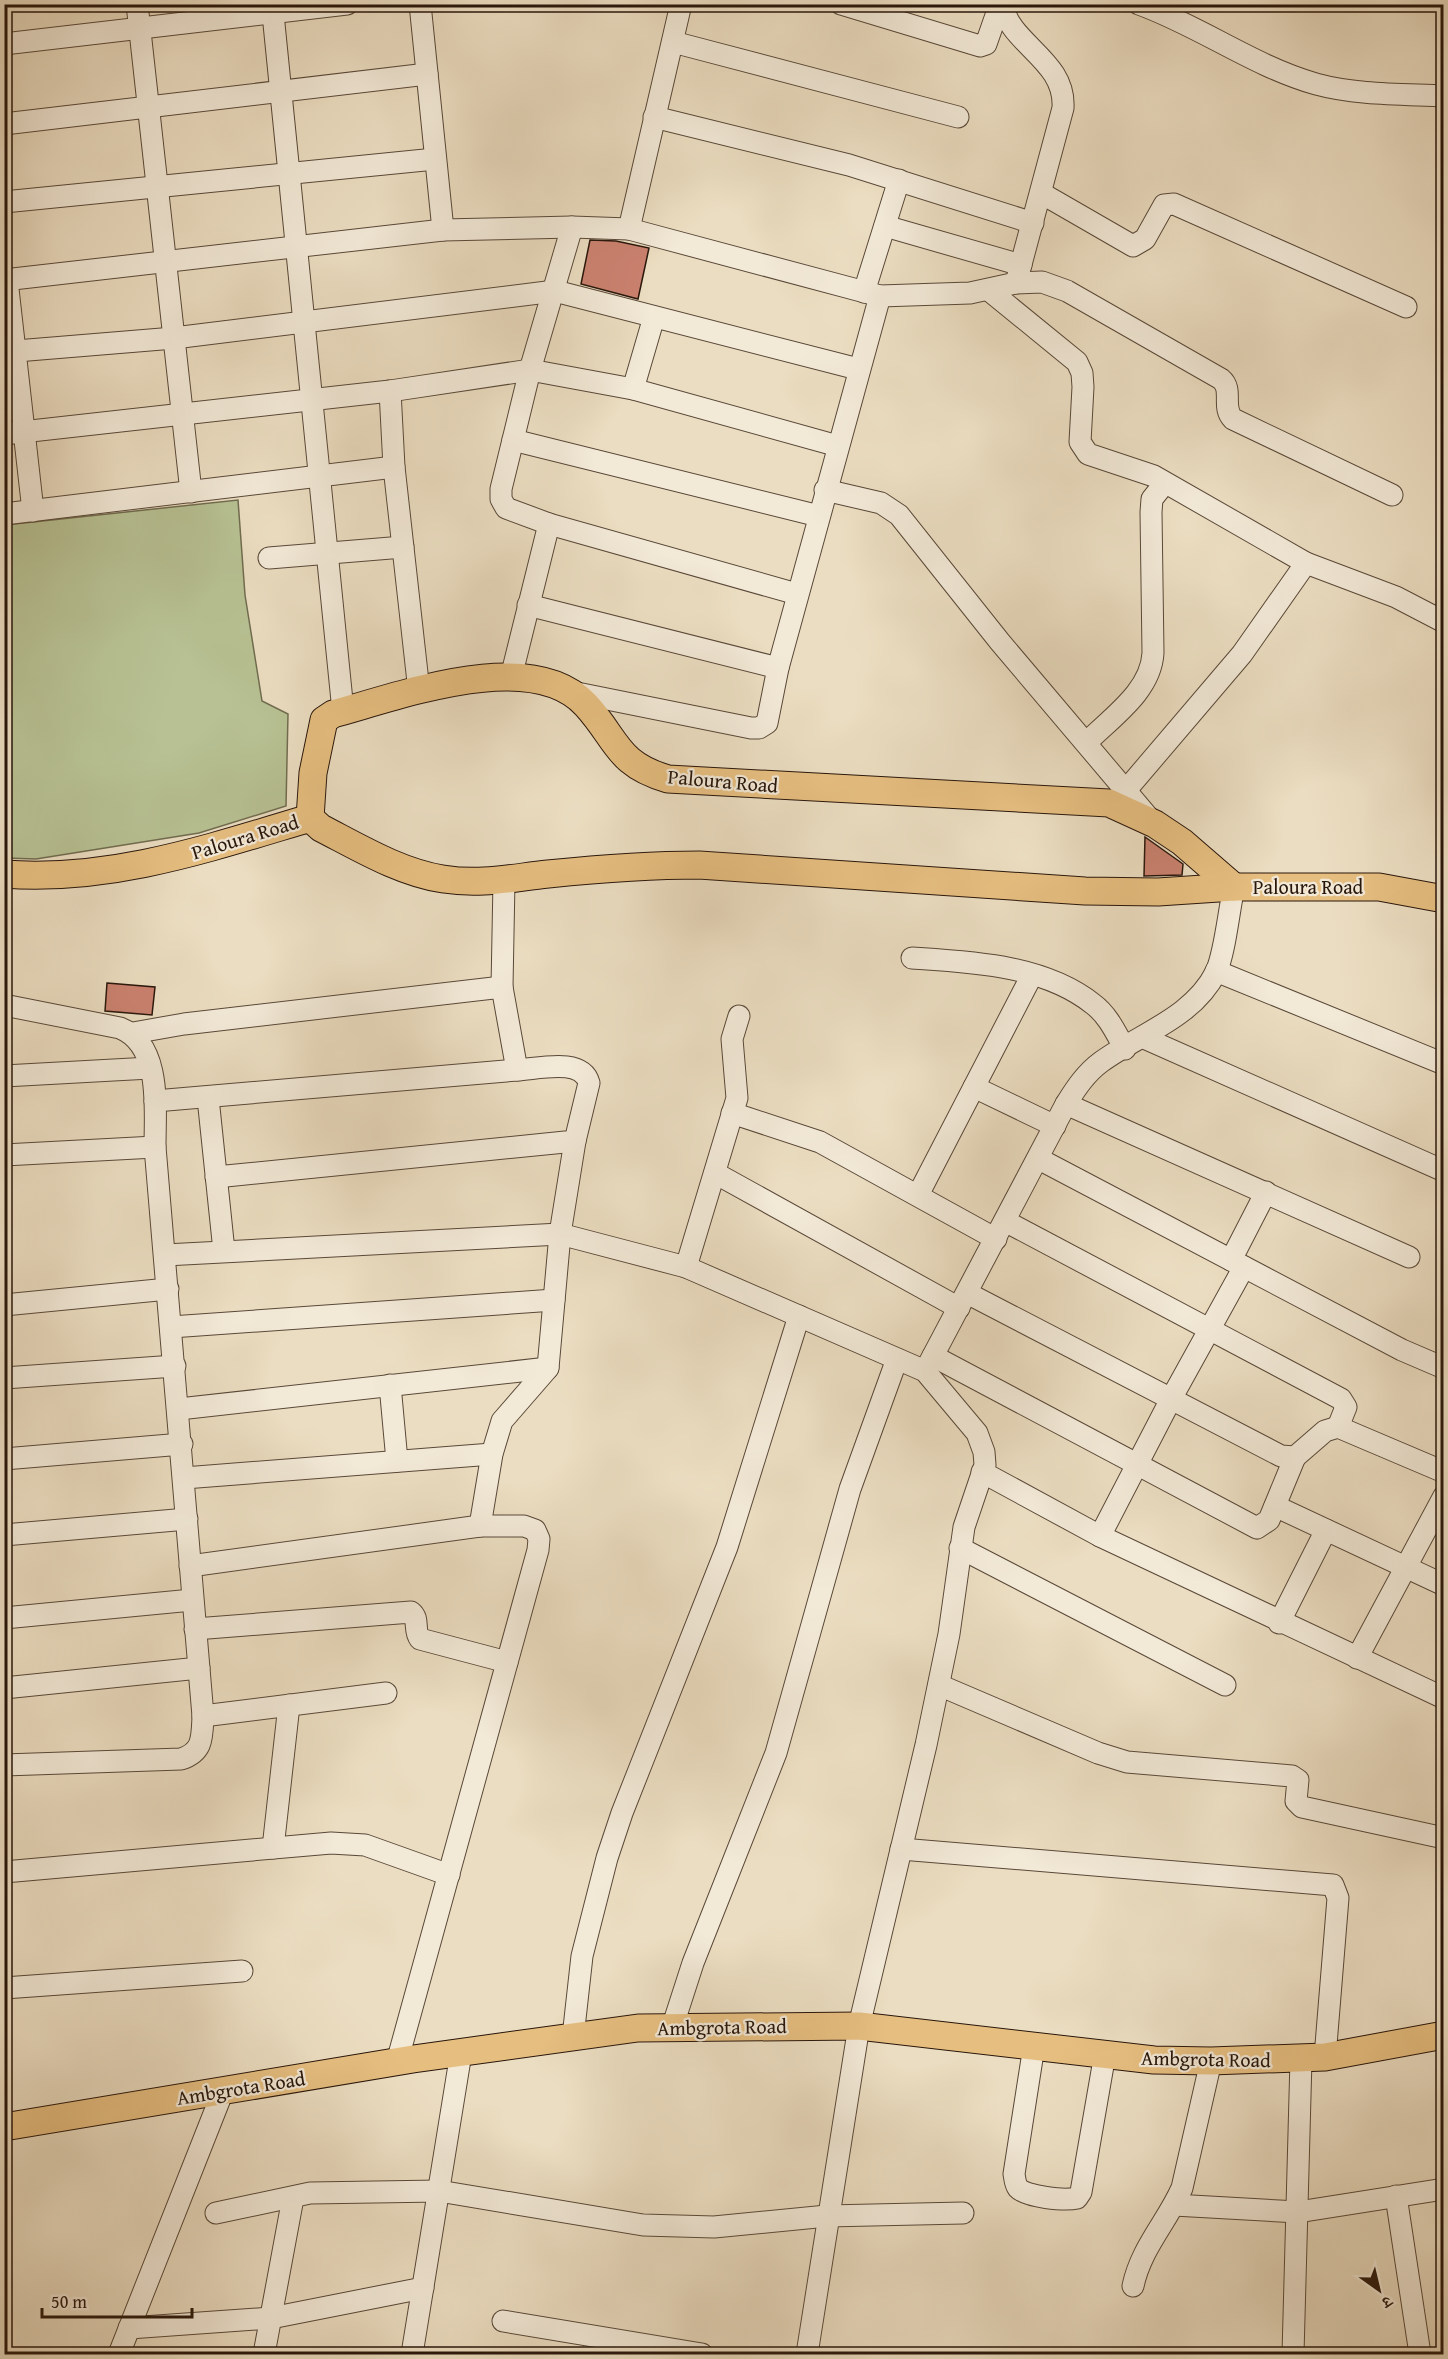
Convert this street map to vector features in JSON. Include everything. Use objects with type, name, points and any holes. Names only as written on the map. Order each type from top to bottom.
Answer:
[{"type":"main road","name":"Paloura Road","points":[[4,874],[78,875],[111,871],[198,851],[310,818],[313,773],[324,720],[343,711],[419,691],[465,681],[511,677],[550,682],[572,692],[587,707],[625,758],[644,772],[668,779],[1109,803],[1155,824],[1182,842],[1234,887],[1379,887],[1443,897]]},
{"type":"main road","points":[[310,818],[321,828],[408,869],[441,879],[482,884],[636,865],[699,865],[1085,891],[1158,892],[1234,887]]},
{"type":"main road","name":"Ambgrota Road","points":[[4,2127],[397,2062],[638,2028],[859,2026],[1154,2060],[1210,2061],[1313,2058],[1443,2035]]},
{"type":"street","points":[[137,4],[191,492]]},
{"type":"street","points":[[4,44],[272,9],[347,4]]},
{"type":"street","points":[[420,4],[443,230]]},
{"type":"street","points":[[629,228],[681,4]]},
{"type":"street","points":[[841,4],[980,46],[986,44],[1001,4]]},
{"type":"street","points":[[33,511],[13,433],[6,280],[443,230],[572,227],[629,228],[872,294],[990,291],[1019,274],[1063,108],[1064,94],[1053,72],[1008,19],[1001,4]]},
{"type":"street","points":[[1139,4],[1224,45],[1314,83],[1366,92],[1443,96]]},
{"type":"street","points":[[272,9],[343,711]]},
{"type":"street","points":[[673,42],[958,117]]},
{"type":"street","points":[[4,124],[427,74]]},
{"type":"street","points":[[654,117],[849,165],[1033,223]]},
{"type":"street","points":[[4,202],[435,159]]},
{"type":"street","points":[[572,692],[759,728],[767,723],[778,668],[858,369],[885,226],[899,180]]},
{"type":"street","points":[[1041,193],[1133,246],[1145,239],[1164,205],[1174,204],[1406,307]]},
{"type":"street","points":[[885,226],[1067,291],[1225,381],[1228,386],[1227,412],[1233,419],[1392,495]]},
{"type":"street","points":[[572,227],[530,370],[513,440],[501,499],[506,508],[549,524],[798,594]]},
{"type":"street","points":[[10,352],[174,338],[555,291],[858,369]]},
{"type":"street","points":[[990,291],[1077,362],[1082,373],[1079,431],[1082,448],[1088,454],[1154,476],[1164,484],[1306,563],[1396,597],[1443,622]]},
{"type":"street","points":[[633,389],[654,317]]},
{"type":"street","points":[[13,433],[390,390],[530,370],[633,389],[838,446]]},
{"type":"street","points":[[390,390],[394,467],[419,691]]},
{"type":"street","points":[[513,440],[819,516]]},
{"type":"street","points":[[4,514],[394,467]]},
{"type":"street","points":[[1087,742],[1141,688],[1150,675],[1153,652],[1151,512],[1152,499],[1164,484]]},
{"type":"street","points":[[825,490],[881,503],[899,514],[1000,642],[1155,824]]},
{"type":"street","points":[[511,677],[549,524]]},
{"type":"street","points":[[269,558],[403,547]]},
{"type":"street","points":[[1127,789],[1242,654],[1306,563]]},
{"type":"street","points":[[528,604],[778,668]]},
{"type":"street","points":[[504,881],[502,987],[518,1070]]},
{"type":"street","points":[[929,1364],[1066,1104],[1081,1080],[1102,1062],[1178,1015],[1204,989],[1216,971],[1234,887]]},
{"type":"street","points":[[912,958],[980,963],[1032,975],[1060,985],[1094,1004],[1110,1021],[1125,1049]]},
{"type":"street","points":[[1216,971],[1443,1064]]},
{"type":"street","points":[[918,1195],[1032,975]]},
{"type":"street","points":[[133,1033],[184,1024],[502,987]]},
{"type":"street","points":[[4,1005],[120,1028],[133,1033],[144,1045],[155,1101],[154,1147],[179,1408],[192,1600],[203,1716],[200,1747],[193,1756],[181,1759],[4,1766]]},
{"type":"street","points":[[686,1267],[732,1113],[738,1084],[732,1040],[739,1016]]},
{"type":"street","points":[[1144,1038],[1443,1171]]},
{"type":"street","points":[[155,1101],[518,1070],[571,1067],[582,1070],[587,1075],[589,1083],[575,1141],[560,1233],[548,1368],[502,1421],[492,1454],[480,1526]]},
{"type":"street","points":[[4,1076],[150,1068]]},
{"type":"street","points":[[974,1087],[1055,1126]]},
{"type":"street","points":[[208,1098],[224,1251]]},
{"type":"street","points":[[1066,1104],[1409,1257]]},
{"type":"street","points":[[732,1113],[820,1142],[918,1195],[1001,1230],[1210,1330],[1341,1400],[1346,1407],[1338,1427]]},
{"type":"street","points":[[216,1176],[575,1141]]},
{"type":"street","points":[[4,1155],[154,1147]]},
{"type":"street","points":[[1039,1159],[1402,1350],[1443,1368]]},
{"type":"street","points":[[715,1173],[963,1300],[1170,1399],[1281,1456],[1295,1456]]},
{"type":"street","points":[[1100,1536],[1170,1399],[1210,1330],[1266,1192]]},
{"type":"street","points":[[165,1255],[560,1233],[686,1267],[897,1359],[929,1364],[1136,1465],[1257,1528],[1265,1524],[1275,1506],[1295,1456],[1325,1431],[1338,1427],[1443,1472]]},
{"type":"street","points":[[4,1305],[168,1289]]},
{"type":"street","points":[[171,1327],[554,1300]]},
{"type":"street","points":[[573,2037],[582,1956],[607,1858],[622,1812],[727,1547],[799,1316]]},
{"type":"street","points":[[672,2028],[693,1963],[776,1753],[850,1489],[897,1359]]},
{"type":"street","points":[[807,2355],[827,2216],[859,2026],[939,1685],[949,1634],[960,1548],[982,1472],[984,1452],[977,1433],[929,1364]]},
{"type":"street","points":[[4,1378],[175,1366]]},
{"type":"street","points":[[179,1408],[548,1368]]},
{"type":"street","points":[[390,1385],[397,1461]]},
{"type":"street","points":[[4,1459],[182,1444]]},
{"type":"street","points":[[184,1478],[492,1454]]},
{"type":"street","points":[[982,1472],[1100,1536],[1279,1623],[1443,1698]]},
{"type":"street","points":[[1357,1658],[1443,1496]]},
{"type":"street","points":[[1275,1506],[1443,1586]]},
{"type":"street","points":[[4,1535],[187,1519]]},
{"type":"street","points":[[190,1566],[480,1526],[524,1526],[535,1530],[539,1539],[538,1550],[397,2062]]},
{"type":"street","points":[[1279,1623],[1326,1530]]},
{"type":"street","points":[[960,1548],[1225,1685]]},
{"type":"street","points":[[4,1618],[192,1600]]},
{"type":"street","points":[[195,1629],[411,1612],[416,1620],[417,1635],[420,1639],[507,1662]]},
{"type":"street","points":[[4,1688],[199,1668]]},
{"type":"street","points":[[939,1685],[1098,1753],[1156,1767],[1292,1776],[1298,1780],[1296,1801],[1302,1807],[1443,1838]]},
{"type":"street","points":[[203,1716],[386,1693]]},
{"type":"street","points":[[273,1848],[289,1705]]},
{"type":"street","points":[[4,1872],[330,1843],[365,1845],[448,1875]]},
{"type":"street","points":[[901,1849],[1333,1885],[1338,1898],[1313,2058],[1298,2212],[1293,2355]]},
{"type":"street","points":[[4,1988],[242,1971]]},
{"type":"street","points":[[1035,2046],[1014,2174],[1016,2184],[1025,2193],[1060,2199],[1077,2198],[1081,2192],[1105,2054]]},
{"type":"street","points":[[412,2355],[461,2053]]},
{"type":"street","points":[[1133,2286],[1141,2258],[1174,2205],[1187,2173],[1210,2061]]},
{"type":"street","points":[[119,2355],[223,2091]]},
{"type":"street","points":[[1174,2205],[1298,2212],[1443,2189]]},
{"type":"street","points":[[216,2213],[333,2191],[439,2191],[643,2225],[714,2227],[827,2216],[963,2213]]},
{"type":"street","points":[[1396,2196],[1420,2355]]},
{"type":"street","points":[[264,2355],[293,2198]]},
{"type":"street","points":[[129,2328],[271,2318],[423,2288]]},
{"type":"street","points":[[503,2321],[641,2350],[702,2355]]},
{"type":"green space","points":[[238,500],[245,595],[262,701],[288,714],[286,806],[199,833],[36,859],[5,858],[5,525]]},
{"type":"building","points":[[590,240],[616,241],[649,248],[638,299],[581,284]]},
{"type":"building","points":[[1145,837],[1183,864],[1182,875],[1144,876]]},
{"type":"building","points":[[107,983],[155,987],[152,1015],[105,1011]]}]
